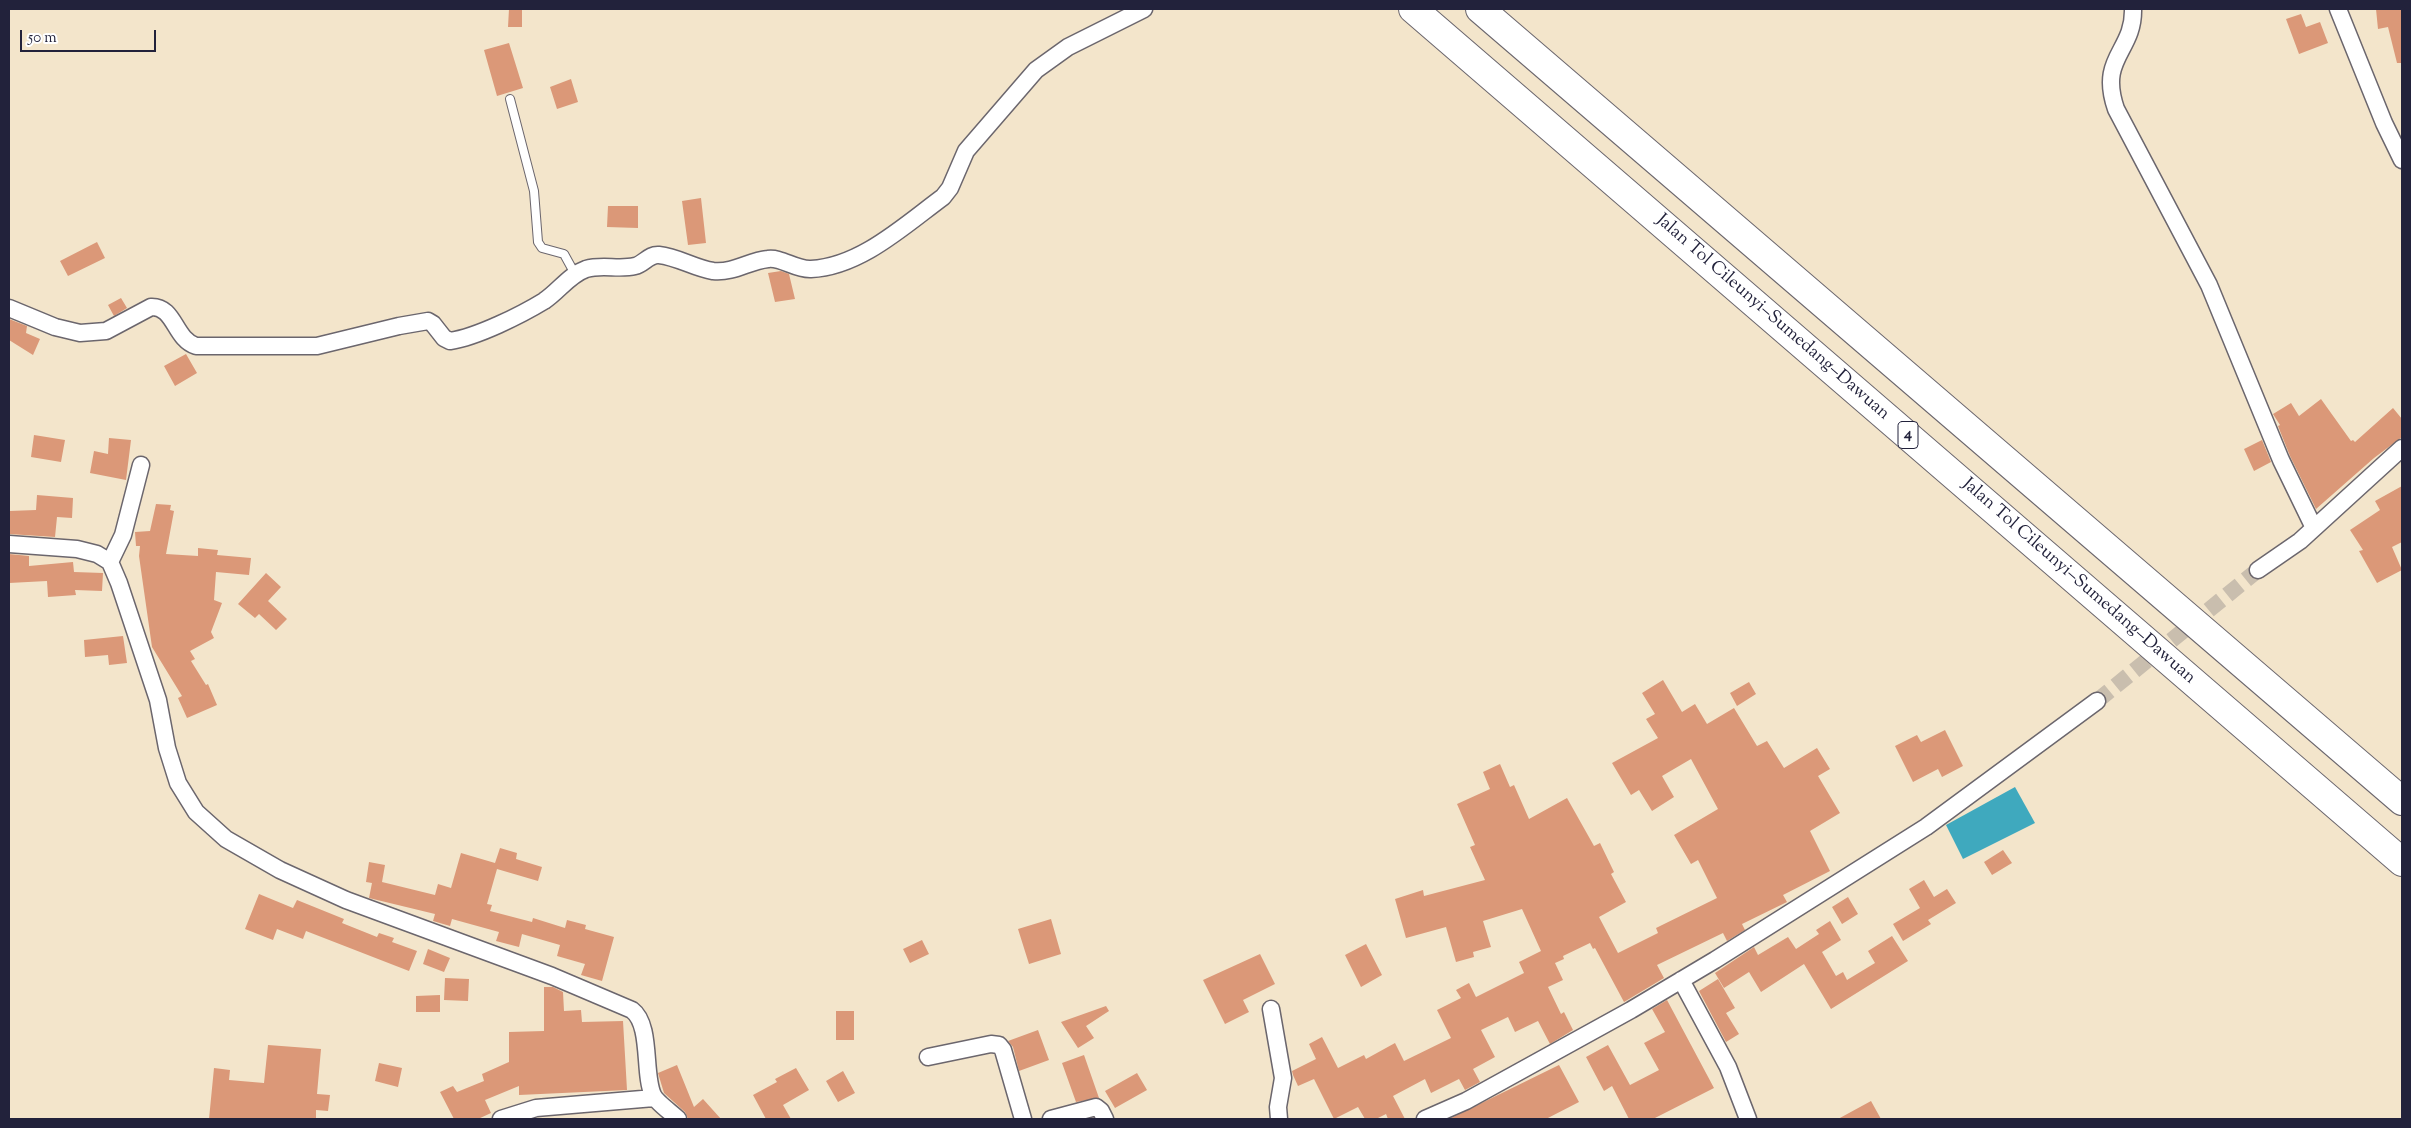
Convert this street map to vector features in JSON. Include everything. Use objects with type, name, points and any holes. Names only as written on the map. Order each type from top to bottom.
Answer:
[{"type":"highway","name":"Jalan Tol Cileunyi–Sumedang–Dawuan","points":[[1413,9],[2402,862]]},
{"type":"highway","points":[[1480,9],[2402,801]]},
{"type":"street","points":[[9,308],[55,327],[80,333],[106,331],[151,307],[159,307],[165,310],[182,337],[190,344],[196,346],[317,346],[428,321],[433,324],[444,338],[450,341],[491,327],[544,300],[574,274],[600,266],[635,266],[656,255],[678,259],[713,271],[731,270],[757,261],[773,259],[794,268],[812,269],[836,264],[870,250],[942,197],[950,188],[966,152],[1036,70],[1068,47],[1144,9]]},
{"type":"street","points":[[2134,9],[2131,30],[2113,66],[2110,91],[2116,109],[2208,286],[2281,460],[2314,528]]},
{"type":"street","points":[[2338,9],[2384,123],[2402,160]]},
{"type":"street","points":[[2258,570],[2314,528],[2402,448]]},
{"type":"street","points":[[110,562],[123,535],[141,465]]},
{"type":"street","points":[[9,544],[78,549],[97,554],[110,562],[119,583],[158,700],[168,748],[178,782],[196,812],[226,839],[280,870],[346,900],[552,976],[632,1010],[637,1014],[641,1027],[654,1098],[678,1119]]},
{"type":"street","points":[[1425,1119],[1466,1101],[1681,980],[1926,827],[2097,701]]},
{"type":"street","points":[[1681,980],[1728,1067],[1748,1119]]},
{"type":"street","points":[[1271,1009],[1283,1078],[1278,1107],[1279,1119]]},
{"type":"street","points":[[928,1056],[991,1044],[999,1045],[1003,1050],[1023,1119]]},
{"type":"street","points":[[501,1119],[530,1109],[654,1098]]},
{"type":"street","points":[[1052,1119],[1096,1108],[1101,1111],[1105,1119]]},
{"type":"lane","points":[[510,99],[534,190],[538,242],[542,248],[564,254],[574,274]]},
{"type":"water","points":[[2015,787],[2035,823],[1963,859],[1946,825]]},
{"type":"building","points":[[509,9],[522,9],[522,27],[508,27]]},
{"type":"building","points":[[2376,9],[2402,9],[2402,63],[2397,63],[2388,27],[2378,29]]},
{"type":"building","points":[[2301,14],[2306,27],[2320,22],[2328,43],[2299,54],[2286,19]]},
{"type":"building","points":[[509,43],[523,88],[497,96],[484,50]]},
{"type":"building","points":[[571,79],[578,102],[557,109],[550,87]]},
{"type":"building","points":[[701,198],[706,243],[688,245],[682,201]]},
{"type":"building","points":[[608,206],[638,206],[638,228],[607,227]]},
{"type":"building","points":[[97,242],[105,258],[68,276],[60,261]]},
{"type":"building","points":[[781,271],[789,274],[795,299],[775,302],[768,273]]},
{"type":"building","points":[[121,298],[127,308],[114,316],[108,305]]},
{"type":"building","points":[[9,319],[27,326],[26,333],[40,339],[33,355],[9,340]]},
{"type":"building","points":[[186,354],[197,373],[175,386],[164,366]]},
{"type":"building","points":[[2321,399],[2351,441],[2355,442],[2393,408],[2402,419],[2402,437],[2374,458],[2316,509],[2290,456],[2278,426],[2280,425],[2273,414],[2291,403],[2299,416]]},
{"type":"building","points":[[34,435],[65,440],[61,462],[31,457]]},
{"type":"building","points":[[109,438],[131,440],[126,480],[90,473],[94,451],[108,454]]},
{"type":"building","points":[[2262,440],[2271,462],[2254,471],[2244,449]]},
{"type":"building","points":[[2402,486],[2402,542],[2392,547],[2402,570],[2377,583],[2359,551],[2363,550],[2350,530],[2380,510],[2375,501]]},
{"type":"building","points":[[37,495],[73,498],[72,518],[57,517],[55,537],[9,534],[9,511],[36,510]]},
{"type":"building","points":[[156,504],[171,505],[170,510],[174,511],[166,554],[198,556],[198,548],[218,550],[217,555],[251,558],[249,575],[216,572],[214,600],[222,603],[211,632],[214,638],[190,651],[195,659],[191,661],[206,685],[208,684],[217,705],[187,718],[178,698],[182,696],[152,647],[139,556],[140,546],[136,546],[135,532],[150,531]]},
{"type":"building","points":[[9,554],[29,556],[29,566],[73,562],[74,572],[103,573],[102,591],[75,590],[76,595],[48,597],[47,581],[9,583]]},
{"type":"building","points":[[266,573],[281,587],[268,601],[287,619],[276,630],[259,614],[255,618],[238,604]]},
{"type":"building","points":[[123,636],[127,663],[109,665],[108,655],[85,657],[84,640]]},
{"type":"building","points":[[1663,680],[1682,712],[1695,704],[1707,724],[1734,708],[1757,746],[1767,741],[1784,768],[1817,748],[1830,769],[1818,776],[1840,813],[1810,831],[1830,871],[1783,895],[1787,902],[1742,924],[1745,930],[1727,941],[1723,933],[1657,965],[1664,978],[1624,1002],[1595,948],[1593,949],[1590,943],[1563,956],[1564,959],[1555,963],[1563,980],[1548,987],[1561,1014],[1564,1012],[1573,1030],[1550,1044],[1538,1021],[1515,1032],[1508,1017],[1481,1030],[1495,1057],[1473,1069],[1480,1082],[1465,1090],[1459,1079],[1431,1093],[1425,1079],[1393,1096],[1405,1119],[1388,1119],[1386,1114],[1376,1119],[1365,1119],[1358,1107],[1334,1119],[1314,1079],[1298,1086],[1293,1075],[1292,1071],[1316,1059],[1309,1044],[1322,1037],[1338,1068],[1364,1055],[1366,1059],[1395,1043],[1404,1061],[1451,1038],[1437,1010],[1461,998],[1456,990],[1469,983],[1476,997],[1524,973],[1519,962],[1541,951],[1522,909],[1483,921],[1491,947],[1473,952],[1474,957],[1456,962],[1446,927],[1406,938],[1395,899],[1423,890],[1424,896],[1485,880],[1470,847],[1475,845],[1457,804],[1490,789],[1483,772],[1500,764],[1510,787],[1514,785],[1529,819],[1567,798],[1594,846],[1600,843],[1614,872],[1611,874],[1626,902],[1599,917],[1618,953],[1658,933],[1656,928],[1717,898],[1698,860],[1691,864],[1674,835],[1718,809],[1691,759],[1662,776],[1674,797],[1652,811],[1639,790],[1631,795],[1612,763],[1658,738],[1646,719],[1655,714],[1642,693]]},
{"type":"building","points":[[1749,682],[1756,694],[1737,706],[1730,693]]},
{"type":"building","points":[[1945,730],[1963,766],[1942,777],[1938,769],[1913,782],[1895,746],[1917,735],[1921,742]]},
{"type":"building","points":[[500,848],[517,853],[516,859],[542,867],[538,881],[497,869],[487,904],[492,905],[490,911],[532,922],[533,918],[565,928],[567,920],[586,925],[585,929],[614,937],[602,981],[581,975],[585,964],[557,956],[560,945],[522,934],[519,947],[496,941],[499,932],[452,919],[450,926],[433,921],[435,914],[369,898],[372,883],[366,882],[369,862],[385,865],[382,882],[435,895],[438,884],[451,888],[461,853],[495,863]]},
{"type":"building","points":[[2003,850],[2012,863],[1992,875],[1984,862]]},
{"type":"building","points":[[1924,880],[1934,897],[1947,889],[1956,903],[1928,920],[1931,924],[1903,941],[1893,924],[1920,908],[1909,889]]},
{"type":"building","points":[[259,894],[293,908],[297,900],[344,919],[342,923],[377,937],[379,933],[394,938],[392,942],[417,951],[409,971],[306,931],[303,939],[277,929],[273,940],[245,929]]},
{"type":"building","points":[[1848,897],[1858,914],[1842,924],[1832,907]]},
{"type":"building","points":[[1051,919],[1061,954],[1029,964],[1018,929]]},
{"type":"building","points":[[1830,921],[1841,940],[1822,952],[1836,976],[1843,972],[1847,980],[1875,963],[1868,951],[1892,936],[1908,961],[1831,1009],[1804,964],[1761,992],[1749,972],[1724,988],[1715,973],[1754,947],[1758,955],[1788,937],[1796,949],[1819,934],[1816,930]]},
{"type":"building","points":[[922,940],[929,954],[910,963],[903,949]]},
{"type":"building","points":[[1366,944],[1382,975],[1361,987],[1345,955]]},
{"type":"building","points":[[428,949],[450,958],[444,972],[423,964]]},
{"type":"building","points":[[1260,954],[1275,984],[1243,1000],[1249,1012],[1225,1024],[1203,980]]},
{"type":"building","points":[[445,978],[469,979],[468,1001],[444,1000]]},
{"type":"building","points":[[1718,979],[1735,1008],[1726,1013],[1739,1034],[1726,1042],[1699,991]]},
{"type":"building","points":[[544,987],[553,987],[563,992],[564,1011],[581,1010],[582,1022],[623,1021],[627,1090],[519,1095],[519,1086],[485,1100],[491,1113],[478,1119],[454,1119],[440,1092],[453,1086],[457,1092],[484,1081],[482,1074],[509,1062],[509,1032],[544,1031]]},
{"type":"building","points":[[440,995],[440,1012],[416,1012],[416,996]]},
{"type":"building","points":[[1667,1000],[1714,1088],[1653,1119],[1629,1119],[1612,1086],[1604,1091],[1586,1057],[1608,1045],[1630,1085],[1659,1070],[1644,1043],[1665,1032],[1652,1009]]},
{"type":"building","points":[[1106,1006],[1109,1011],[1086,1026],[1094,1038],[1078,1048],[1061,1022]]},
{"type":"building","points":[[836,1011],[854,1011],[854,1040],[836,1040]]},
{"type":"building","points":[[1038,1030],[1049,1060],[1019,1071],[1013,1047],[1008,1041]]},
{"type":"building","points":[[268,1045],[321,1049],[317,1094],[330,1095],[328,1111],[316,1110],[316,1119],[209,1119],[214,1068],[230,1070],[229,1080],[264,1083]]},
{"type":"building","points":[[1084,1055],[1099,1098],[1076,1102],[1062,1063]]},
{"type":"building","points":[[379,1063],[402,1068],[398,1087],[375,1081]]},
{"type":"building","points":[[677,1065],[694,1107],[703,1099],[721,1119],[688,1119],[685,1112],[664,1093],[658,1073]]},
{"type":"building","points":[[1559,1065],[1579,1102],[1546,1119],[1449,1119]]},
{"type":"building","points":[[796,1068],[809,1090],[783,1105],[791,1119],[766,1119],[753,1095],[777,1082],[775,1079]]},
{"type":"building","points":[[843,1071],[855,1093],[838,1102],[826,1081]]},
{"type":"building","points":[[1137,1073],[1147,1090],[1115,1108],[1105,1091]]},
{"type":"building","points":[[1871,1101],[1881,1119],[1838,1119]]},
{"type":"tunnel","points":[[2097,701],[2258,570]]}]
